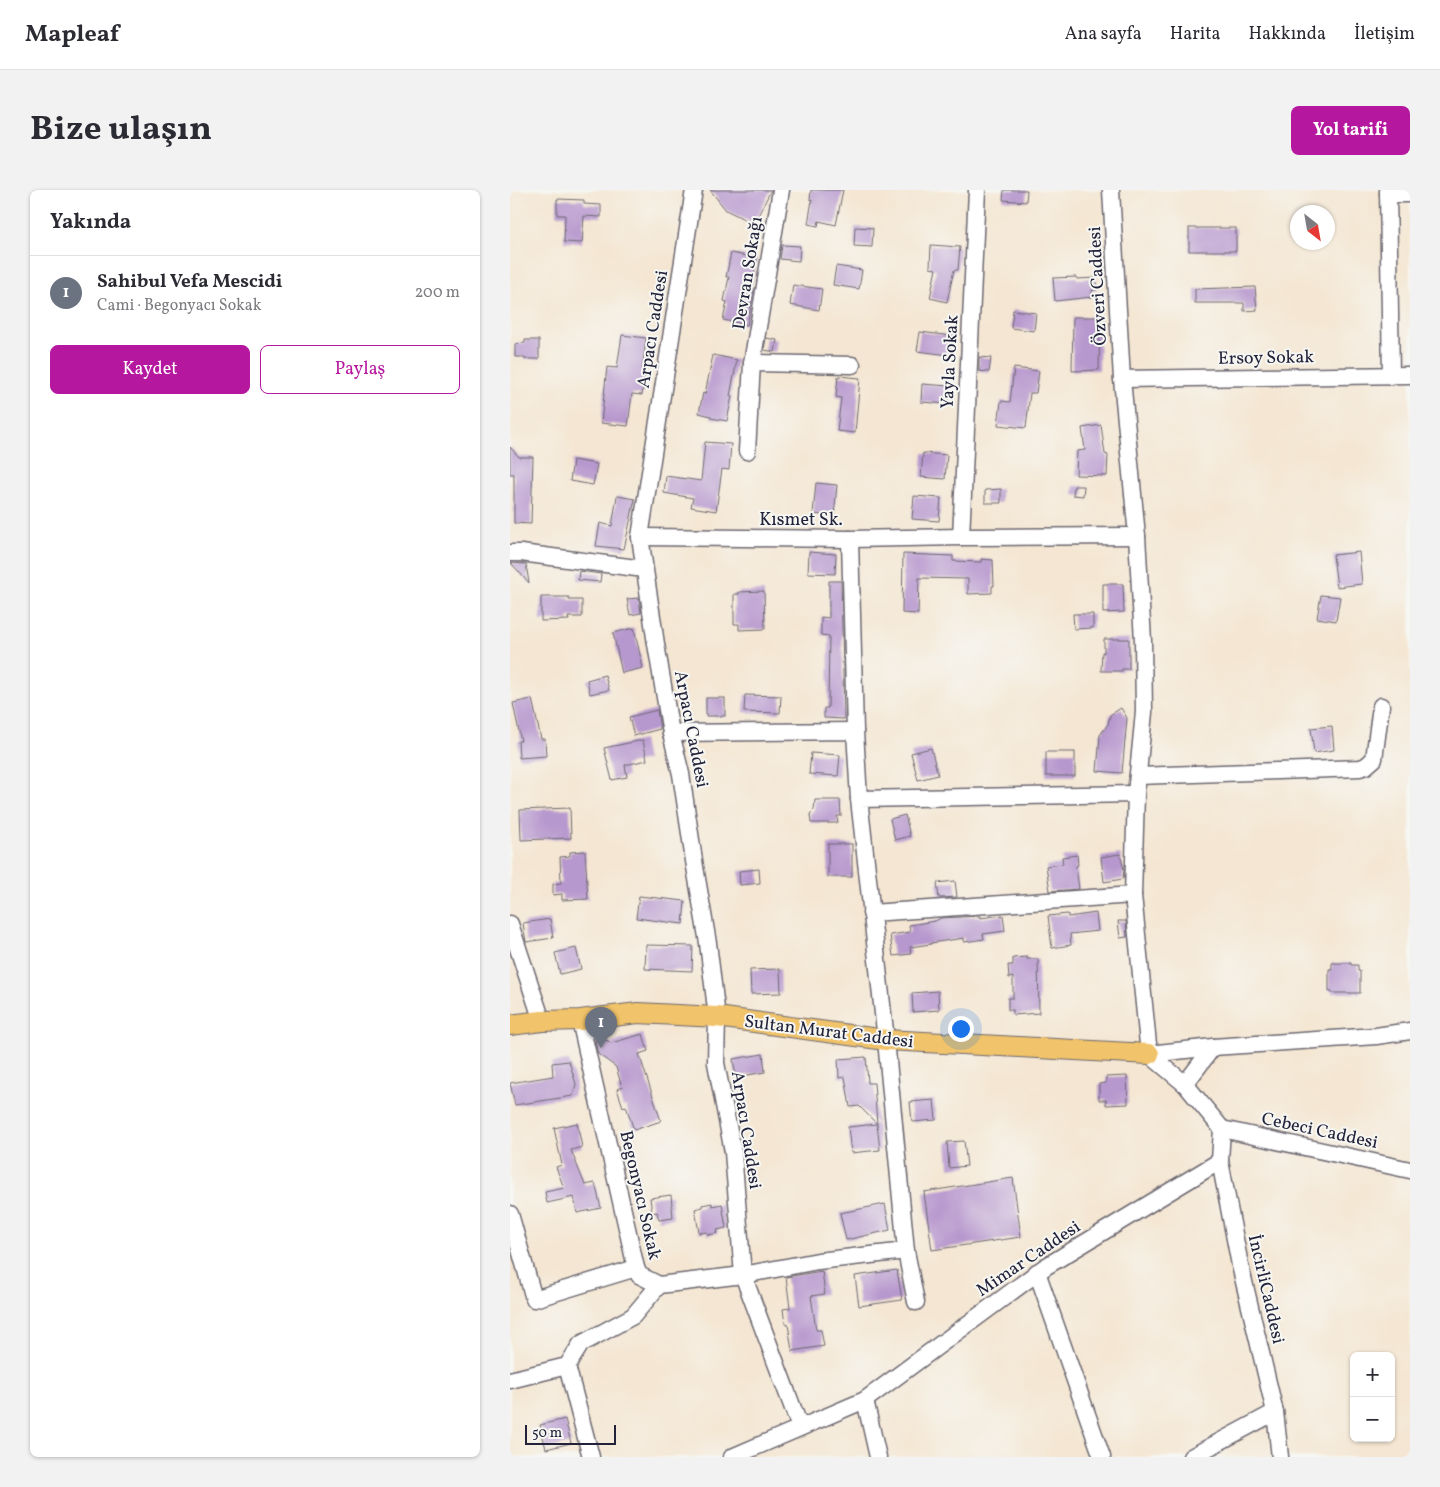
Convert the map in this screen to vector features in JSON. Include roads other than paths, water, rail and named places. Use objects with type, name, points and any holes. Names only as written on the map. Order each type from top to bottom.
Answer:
[{"type":"main road","name":"Sultan Murat Caddesi","points":[[510,1025],[542,1021],[580,1020],[638,1013],[717,1017],[886,1040],[1149,1054]]},
{"type":"street","name":"Arpacı Caddesi","points":[[694,190],[640,537],[671,733],[681,774],[708,943],[717,1017],[716,1063],[733,1152],[744,1275],[800,1427]]},
{"type":"street","name":"Devran Sokağı","points":[[747,451],[752,363],[781,190]]},
{"type":"street","name":"Yayla Sokak","points":[[960,537],[977,190]]},
{"type":"street","name":"Özveri Caddesi","points":[[1111,190],[1122,379],[1137,536],[1143,641],[1144,712],[1136,794],[1134,895],[1149,1054]]},
{"type":"street","points":[[1391,376],[1388,192],[1410,194]]},
{"type":"street","points":[[752,363],[852,365]]},
{"type":"street","name":"Ersoy Sokak","points":[[1122,379],[1410,375]]},
{"type":"street","name":"Kısmet Sk.","points":[[640,537],[850,539],[1137,536]]},
{"type":"street","points":[[850,539],[855,731],[859,799],[886,1040],[906,1251],[916,1302]]},
{"type":"street","points":[[510,553],[644,569]]},
{"type":"street","points":[[1138,776],[1360,768],[1366,766],[1374,759],[1381,706]]},
{"type":"street","points":[[671,733],[855,731]]},
{"type":"street","points":[[859,799],[1136,794]]},
{"type":"street","points":[[872,913],[1134,895]]},
{"type":"street","points":[[510,924],[542,1021]]},
{"type":"street","name":"Begonyacı Sokak","points":[[580,1020],[639,1275],[659,1285],[744,1275],[818,1261],[906,1251]]},
{"type":"street","points":[[1149,1054],[1213,1047],[1376,1036],[1410,1030]]},
{"type":"street","points":[[1185,1084],[1213,1047]]},
{"type":"street","points":[[1149,1054],[1185,1084],[1222,1129]]},
{"type":"street","name":"İncirliCaddesi","points":[[1222,1129],[1220,1161],[1240,1265],[1275,1412],[1280,1457]]},
{"type":"street","name":"Cebeci Caddesi","points":[[1222,1129],[1410,1170]]},
{"type":"street","name":"Mimar Caddesi","points":[[800,1427],[865,1400],[1037,1272],[1220,1161]]},
{"type":"street","points":[[510,1214],[534,1299],[636,1268]]},
{"type":"street","points":[[1037,1272],[1102,1457]]},
{"type":"street","points":[[510,1380],[567,1366],[581,1344],[633,1316],[659,1285]]},
{"type":"street","points":[[567,1366],[591,1457]]},
{"type":"street","points":[[865,1400],[878,1457]]},
{"type":"street","points":[[1191,1457],[1275,1412]]},
{"type":"street","points":[[732,1457],[800,1427]]},
{"type":"place","name":"Sahibul Vefa Mescidi","points":[[601,1048]]}]
